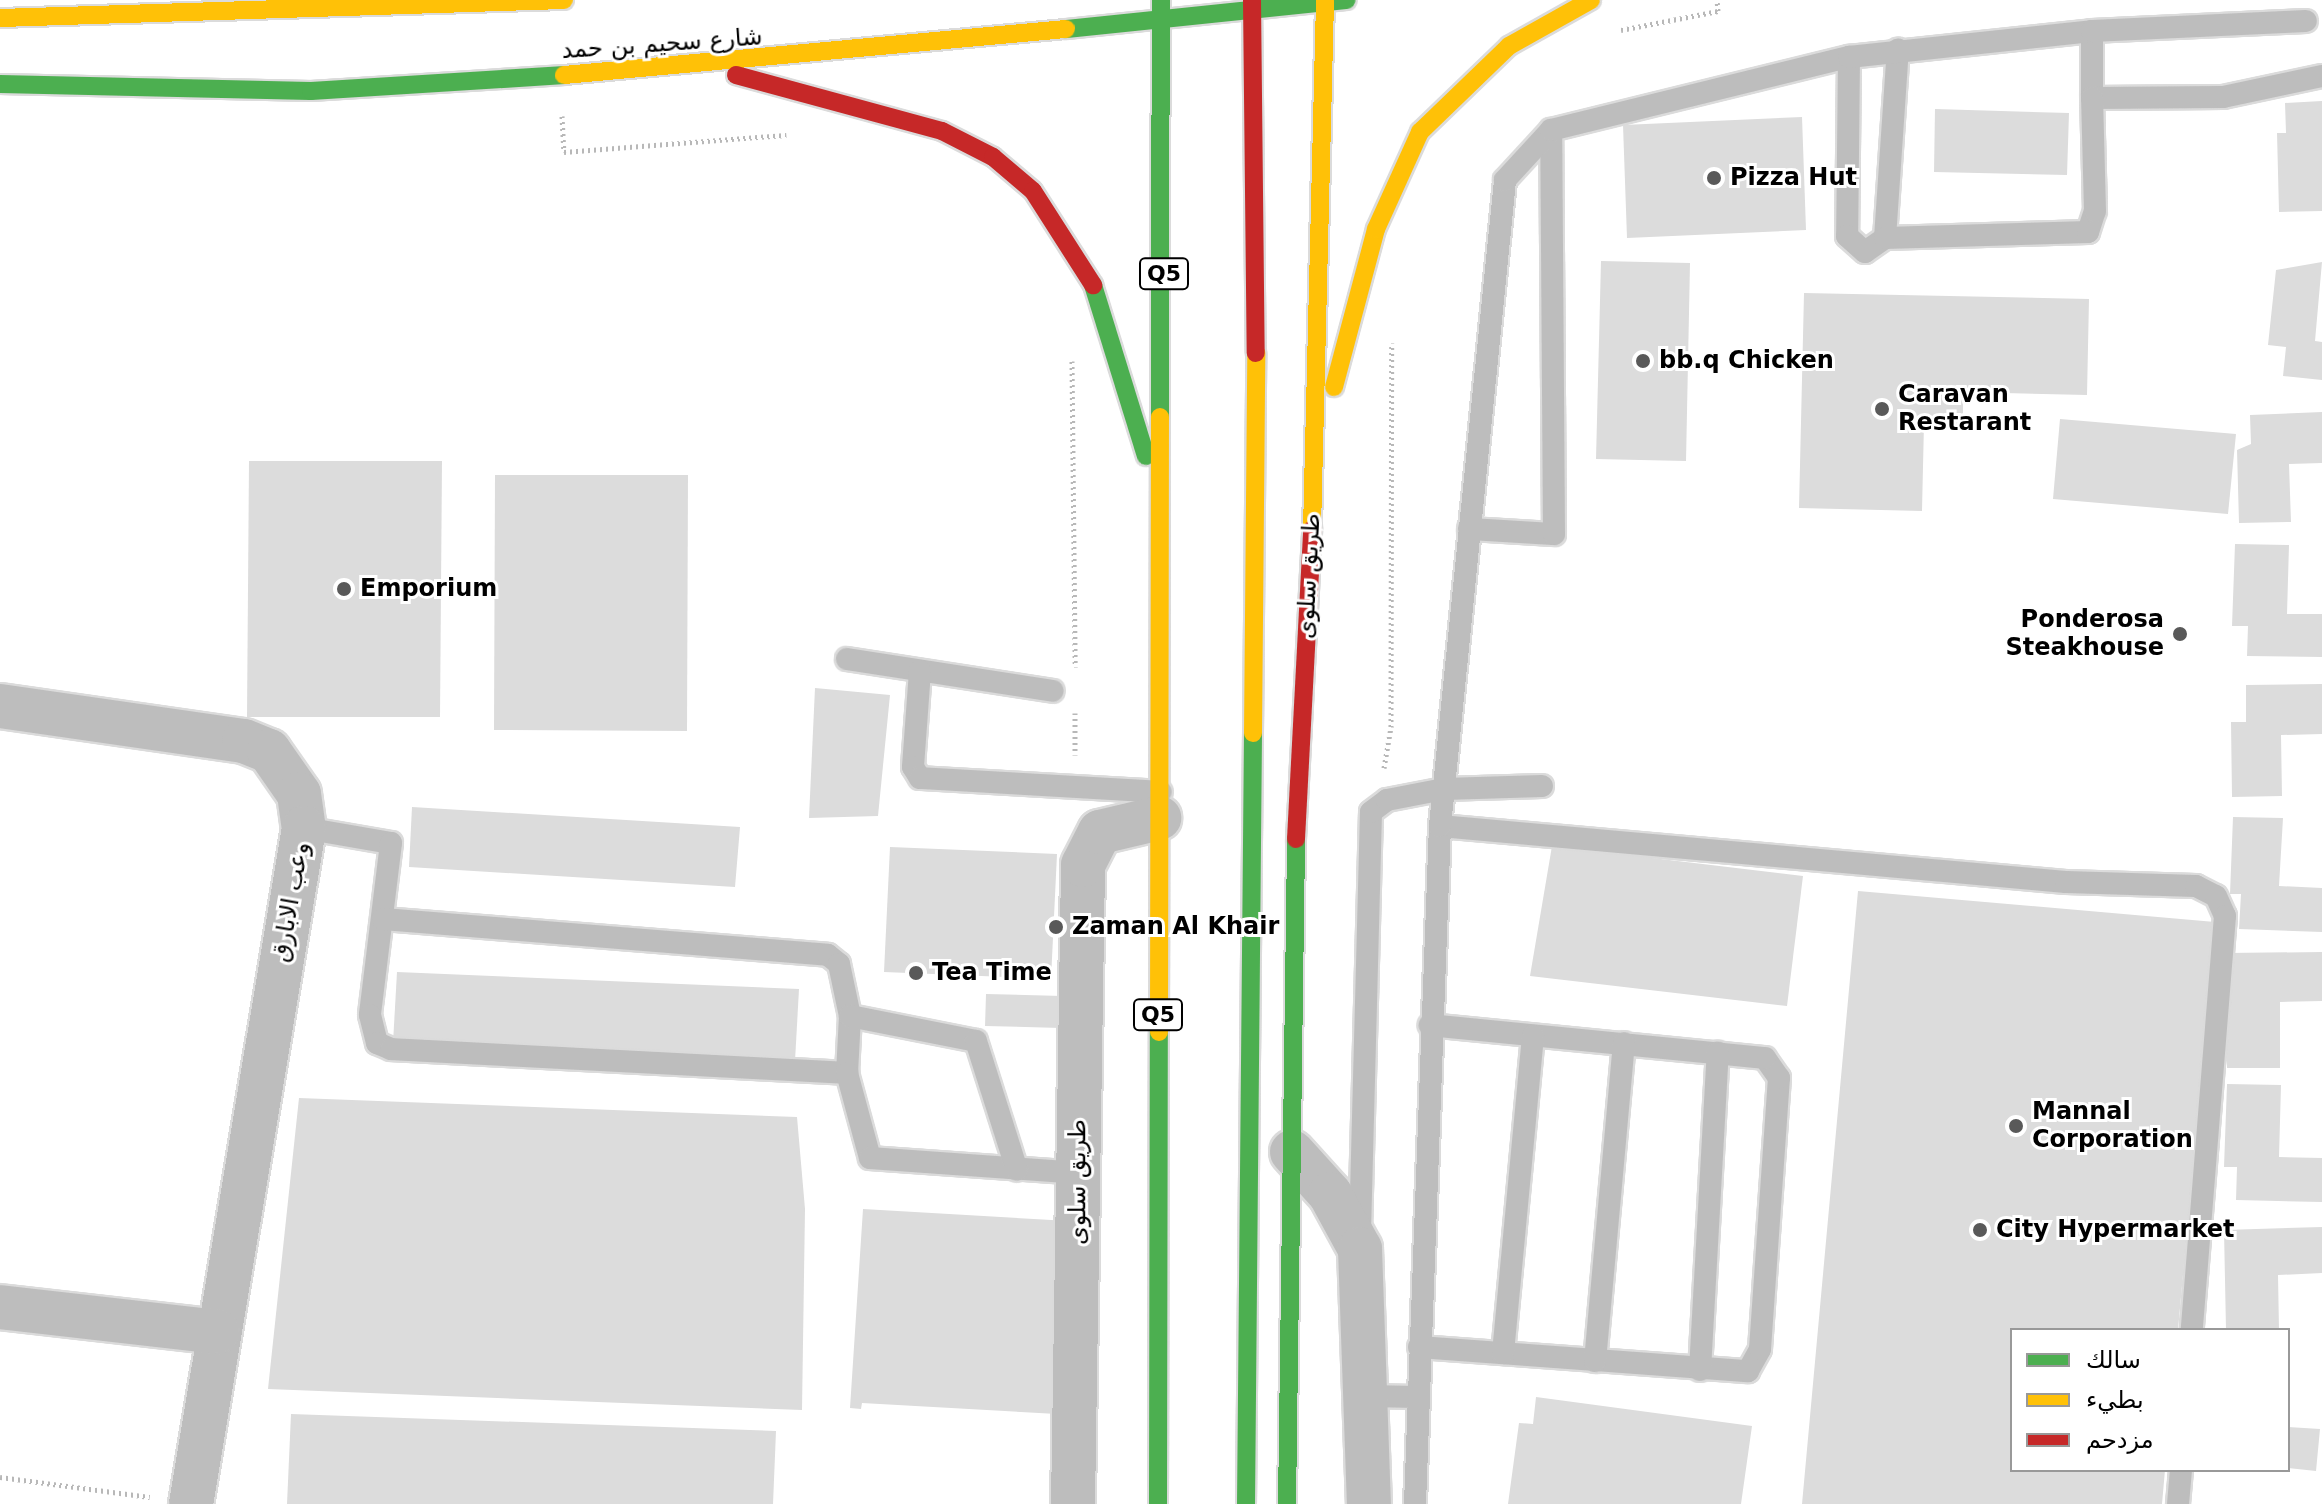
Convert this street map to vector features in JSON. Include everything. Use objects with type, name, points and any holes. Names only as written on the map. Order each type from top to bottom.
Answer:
[{"type":"highway","points":[[0,18],[564,0]]},
{"type":"highway","name":"Q5","points":[[1158,1504],[1163,525],[1161,0]]},
{"type":"highway","points":[[1162,24],[1169,0]]},
{"type":"highway","points":[[1303,0],[1347,0]]},
{"type":"highway","points":[[1316,459],[1368,256],[1408,151],[1481,67],[1591,0]]},
{"type":"highway","name":"شارع سحيم بن حمد","points":[[0,84],[311,91],[699,67],[1162,24],[1253,6],[1325,2]]},
{"type":"highway","name":"طريق سلوى","points":[[1287,1504],[1297,768],[1316,459],[1325,2]]},
{"type":"highway","points":[[1246,1504],[1253,6]]},
{"type":"highway","points":[[699,67],[942,131],[993,157],[1033,191],[1100,296],[1163,525]]},
{"type":"street","name":"وعب الابارق","points":[[0,706],[244,741],[286,769],[304,828],[191,1503]]},
{"type":"street","name":"طريق سلوى","points":[[1073,1504],[1083,865],[1100,832],[1160,805]]},
{"type":"street","points":[[1292,1152],[1330,1194],[1360,1249],[1369,1504]]},
{"type":"street","points":[[0,1307],[218,1332]]},
{"type":"lane","points":[[1415,1504],[1430,1025],[1440,826],[1505,180],[1551,130],[1849,57],[1898,49],[2092,31],[2306,21]]},
{"type":"lane","points":[[1849,57],[1847,236],[1865,252],[1885,238],[2088,232],[2095,211],[2092,31]]},
{"type":"lane","points":[[1885,238],[1898,49]]},
{"type":"lane","points":[[2092,98],[2223,97],[2322,76]]},
{"type":"lane","points":[[1469,529],[1554,534],[1551,130]]},
{"type":"lane","points":[[847,659],[1064,692]]},
{"type":"lane","points":[[920,671],[913,767],[920,778],[1076,786],[1160,805]]},
{"type":"lane","points":[[1360,1249],[1368,824],[1371,812],[1387,800],[1444,789],[1542,786]]},
{"type":"lane","points":[[1440,826],[2066,882],[2196,886],[2216,896],[2225,916],[2192,1328]]},
{"type":"lane","points":[[304,828],[391,843],[370,1015],[377,1043],[391,1049],[847,1073]]},
{"type":"lane","points":[[383,919],[828,955],[839,964],[850,1016],[847,1073],[870,1158],[1079,1173]]},
{"type":"lane","points":[[850,1016],[976,1041],[1017,1170]]},
{"type":"lane","points":[[1419,1347],[1741,1373],[1759,1358],[1779,1078],[1773,1061],[1430,1025]]},
{"type":"lane","points":[[1503,1353],[1533,1036]]},
{"type":"lane","points":[[1595,1361],[1624,1043]]},
{"type":"lane","points":[[1700,1370],[1718,1053]]},
{"type":"lane","points":[[1367,1396],[1418,1397]]},
{"type":"lane","points":[[2178,1504],[2181,1472]]},
{"type":"path","points":[[560,75],[564,152],[790,134]]},
{"type":"path","points":[[1071,343],[1075,678]]},
{"type":"path","points":[[1064,692],[1076,786]]},
{"type":"path","points":[[0,1477],[191,1503]]},
{"type":"building","points":[[2322,101],[2322,211],[2279,212],[2277,133],[2286,133],[2285,103]]},
{"type":"building","points":[[1935,109],[2069,113],[2067,175],[1934,172]]},
{"type":"building","name":"Pizza Hut","points":[[1802,117],[1806,230],[1627,238],[1623,125]]},
{"type":"building","name":"bb.q Chicken","points":[[1601,261],[1690,263],[1686,461],[1596,459]]},
{"type":"building","points":[[2322,262],[2315,341],[2322,342],[2322,380],[2283,376],[2286,347],[2268,345],[2276,270]]},
{"type":"building","name":"Caravan Restarant","points":[[1804,293],[2089,299],[2087,395],[1963,392],[1963,424],[1924,423],[1922,511],[1799,508]]},
{"type":"building","points":[[2322,412],[2322,463],[2289,464],[2291,522],[2239,523],[2237,450],[2251,444],[2250,415]]},
{"type":"building","points":[[2060,419],[2236,434],[2228,514],[2053,499]]},
{"type":"building","name":"Emporium","points":[[249,461],[442,461],[440,717],[247,717]]},
{"type":"building","name":"Emporium","points":[[495,475],[688,475],[687,731],[494,730]]},
{"type":"building","points":[[2235,544],[2289,545],[2287,614],[2322,614],[2322,657],[2247,656],[2248,626],[2232,626]]},
{"type":"building","points":[[2322,684],[2322,734],[2281,735],[2282,796],[2232,797],[2231,722],[2246,722],[2246,685]]},
{"type":"building","points":[[815,688],[890,695],[878,816],[809,818]]},
{"type":"building","points":[[412,807],[740,827],[735,887],[409,867]]},
{"type":"building","points":[[2233,817],[2283,818],[2279,886],[2322,888],[2322,932],[2239,929],[2241,894],[2230,894]]},
{"type":"building","points":[[1552,846],[1803,876],[1787,1006],[1530,976]]},
{"type":"building","points":[[890,847],[1057,854],[1051,979],[884,972]]},
{"type":"building","name":"Mannal Corporation","points":[[1858,891],[2215,922],[2178,1328],[2010,1328],[2010,1472],[2165,1472],[2162,1504],[1802,1504]]},
{"type":"building","points":[[2322,952],[2322,1001],[2280,1002],[2280,1068],[2227,1068],[2227,953]]},
{"type":"building","points":[[397,972],[799,989],[795,1061],[393,1043]]},
{"type":"building","points":[[986,994],[1062,996],[1061,1028],[985,1026]]},
{"type":"building","points":[[2227,1084],[2281,1085],[2279,1157],[2322,1158],[2322,1202],[2236,1200],[2237,1167],[2224,1167]]},
{"type":"building","points":[[299,1098],[797,1117],[805,1209],[802,1410],[268,1389]]},
{"type":"building","points":[[863,1209],[1069,1221],[1057,1414],[862,1403],[861,1409],[850,1408]]},
{"type":"building","points":[[2322,1227],[2322,1273],[2278,1275],[2279,1328],[2226,1328],[2224,1230]]},
{"type":"building","points":[[1536,1397],[1752,1426],[1741,1504],[1508,1504],[1519,1423],[1533,1424]]},
{"type":"building","points":[[291,1414],[776,1431],[773,1504],[287,1504]]},
{"type":"building","points":[[2290,1427],[2320,1429],[2316,1471],[2290,1468]]},
{"type":"traffic: fast","points":[[1160,417],[1161,0]]},
{"type":"traffic: fast","points":[[1066,29],[1347,0]]},
{"type":"traffic: fast","points":[[0,84],[311,91],[564,75]]},
{"type":"traffic: fast","points":[[1093,285],[1146,456]]},
{"type":"traffic: fast","points":[[1246,1504],[1253,733]]},
{"type":"traffic: fast","points":[[1287,1504],[1296,839]]},
{"type":"traffic: fast","points":[[1158,1504],[1159,1032]]},
{"type":"traffic: slow","points":[[0,18],[564,0]]},
{"type":"traffic: slow","points":[[1312,529],[1325,0]]},
{"type":"traffic: slow","points":[[1334,387],[1376,229],[1420,132],[1509,46],[1591,0]]},
{"type":"traffic: slow","points":[[564,75],[1066,29]]},
{"type":"traffic: slow","points":[[1253,733],[1256,353]]},
{"type":"traffic: slow","points":[[1159,1032],[1160,417]]},
{"type":"traffic: jam","points":[[1252,0],[1256,353]]},
{"type":"traffic: jam","points":[[736,75],[942,131],[993,157],[1033,191],[1093,285]]},
{"type":"traffic: jam","points":[[1296,839],[1312,529]]},
{"type":"place","name":"Pizza Hut","points":[[1714,178]]},
{"type":"place","name":"bb.q Chicken","points":[[1643,361]]},
{"type":"place","name":"Caravan Restarant","points":[[1882,409]]},
{"type":"place","name":"Emporium","points":[[344,589]]},
{"type":"place","name":"Ponderosa Steakhouse","points":[[2180,634]]},
{"type":"place","name":"Zaman Al Khair","points":[[1056,927]]},
{"type":"place","name":"Tea Time","points":[[916,973]]},
{"type":"place","name":"Mannal Corporation","points":[[2016,1126]]},
{"type":"place","name":"City Hypermarket","points":[[1980,1230]]}]
